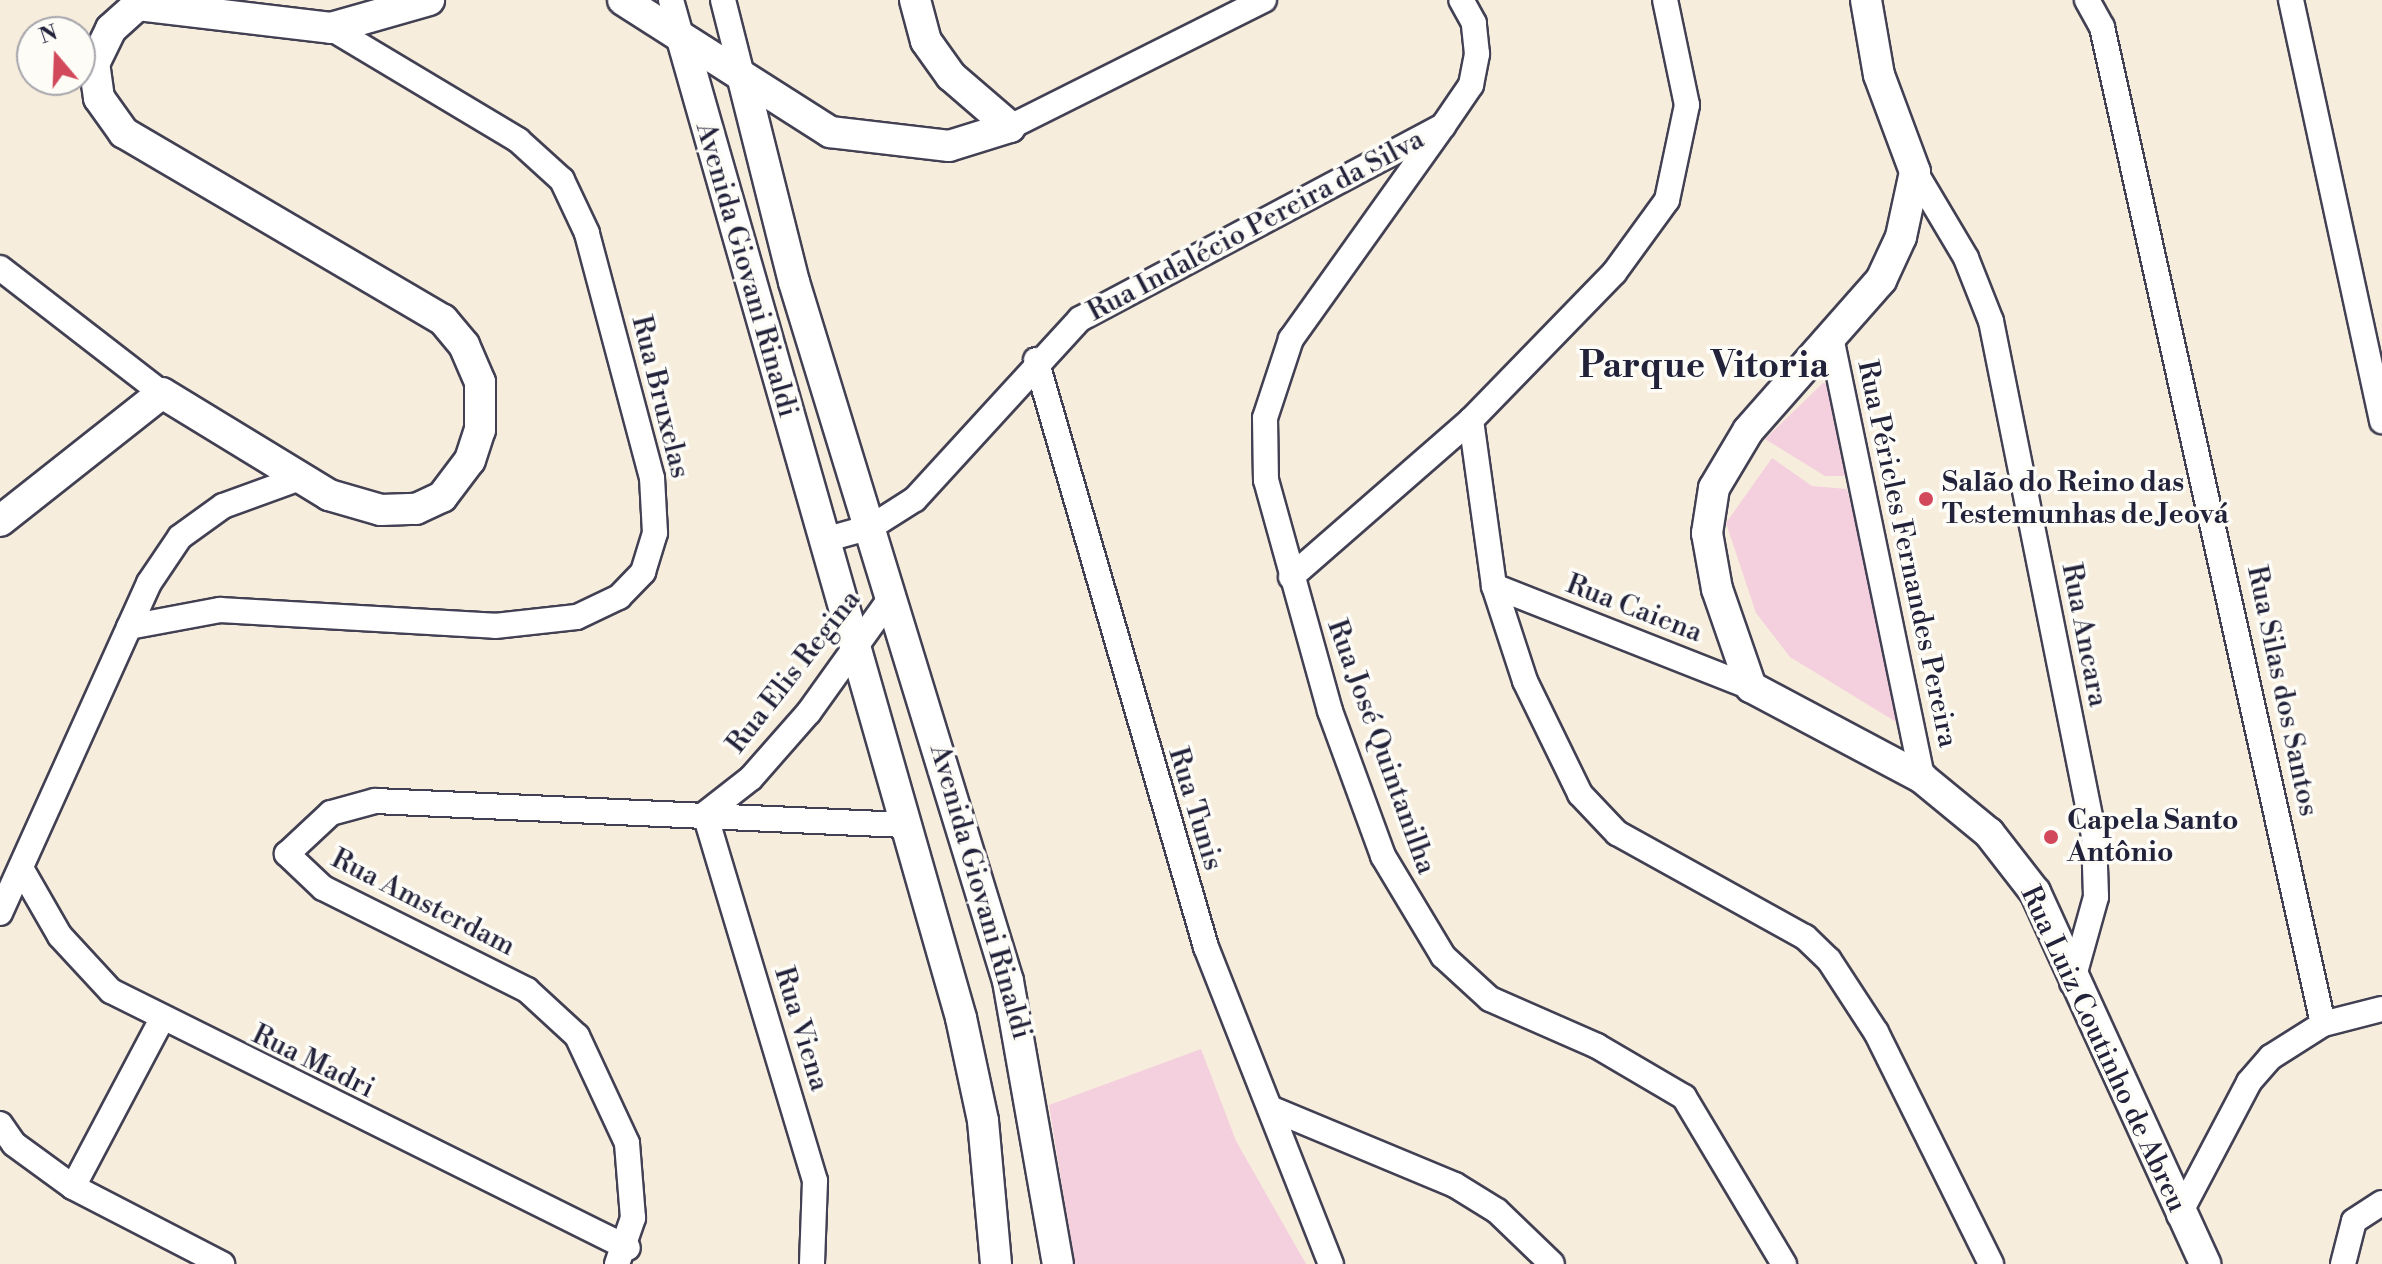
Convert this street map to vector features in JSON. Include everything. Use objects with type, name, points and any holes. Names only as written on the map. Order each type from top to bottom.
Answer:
[{"type":"street","points":[[0,268],[162,393],[297,479],[381,510],[416,509],[442,497],[470,460],[480,430],[480,382],[443,320],[124,133],[99,98],[94,64],[111,29],[141,2],[331,28],[429,0]]},
{"type":"street","points":[[623,0],[743,79]]},
{"type":"street","name":"Avenida Giovani Rinaldi","points":[[671,0],[824,540],[983,1121],[996,1264]]},
{"type":"street","name":"Avenida Giovani Rinaldi","points":[[723,0],[743,79],[764,108],[794,282],[1008,981],[1058,1264]]},
{"type":"street","points":[[915,0],[926,41],[951,76],[1010,127]]},
{"type":"street","points":[[764,108],[830,132],[907,147],[949,146],[1010,127],[1264,0]]},
{"type":"street","name":"Rua Indalécio Pereira da Silva","points":[[871,527],[915,499],[1036,360],[1080,319],[1443,126],[1471,85],[1477,54],[1474,23],[1461,0]]},
{"type":"street","points":[[1291,577],[1471,420],[1614,273],[1667,200],[1687,105],[1665,0]]},
{"type":"street","points":[[1751,687],[1708,556],[1709,507],[1748,431],[1832,342],[1881,280],[1901,237],[1915,172],[1879,75],[1866,0]]},
{"type":"street","name":"Rua Silas dos Santos","points":[[2087,0],[2102,27],[2127,135],[2323,1024]]},
{"type":"street","points":[[2291,0],[2382,421]]},
{"type":"street","name":"Rua Bruxelas","points":[[129,627],[220,610],[495,626],[577,617],[619,597],[643,572],[655,533],[652,478],[587,233],[562,180],[518,140],[331,28]]},
{"type":"street","name":"Rua José Quintanilha","points":[[1443,126],[1291,339],[1265,418],[1266,480],[1291,577],[1378,842],[1416,922],[1490,999],[1597,1046],[1684,1097],[1784,1264]]},
{"type":"street","name":"Rua Ancara","points":[[1915,172],[1966,258],[1991,321],[2094,836],[2096,897],[2072,983]]},
{"type":"street","name":"Rua Péricles Fernandes Pereira","points":[[1832,342],[1922,778]]},
{"type":"street","name":"Rua Tunis","points":[[1036,360],[1188,888],[1331,1264]]},
{"type":"street","points":[[2,517],[162,393]]},
{"type":"street","points":[[1471,420],[1494,586],[1525,681],[1580,794],[1617,833],[1805,937],[1829,960],[1876,1032],[1991,1264]]},
{"type":"street","points":[[0,913],[129,627],[180,537],[223,506],[297,479]]},
{"type":"street","points":[[824,540],[871,527]]},
{"type":"street","name":"Rua Caiena","points":[[1494,586],[1751,687]]},
{"type":"street","name":"Rua Elis Regina","points":[[705,814],[751,778],[809,712],[853,645],[892,596]]},
{"type":"street","name":"Rua Luiz Coutinho de Abreu","points":[[1751,687],[1922,778],[1989,833],[2035,892],[2072,983],[2179,1215],[2205,1264]]},
{"type":"street","name":"Rua Amsterdam","points":[[622,1256],[635,1193],[627,1143],[577,1036],[527,990],[323,888],[287,854],[331,813],[362,803],[705,814],[903,825]]},
{"type":"street","name":"Rua Viena","points":[[705,814],[815,1181],[812,1264]]},
{"type":"street","name":"Rua Madri","points":[[22,870],[83,965],[161,1021],[622,1256]]},
{"type":"street","points":[[2179,1215],[2249,1082],[2323,1024],[2382,1009]]},
{"type":"street","points":[[73,1187],[161,1021]]},
{"type":"street","points":[[1270,1108],[1455,1185],[1497,1211],[1552,1264]]},
{"type":"street","points":[[0,1124],[14,1144],[73,1187],[222,1264]]},
{"type":"street","points":[[2343,1264],[2354,1221],[2382,1203]]},
{"type":"shaded area","points":[[1823,383],[1835,385],[1850,476],[1825,476],[1765,439]]},
{"type":"shaded area","points":[[1772,458],[1812,486],[1847,489],[1906,728],[1790,657],[1756,613],[1726,523]]},
{"type":"shaded area","points":[[1201,1049],[1236,1141],[1306,1264],[1075,1264],[1049,1105]]},
{"type":"place","name":"Salão do Reino das Testemunhas de Jeová","points":[[1926,499]]},
{"type":"place","name":"Capela Santo Antônio","points":[[2051,837]]},
{"type":"district","name":"Parque Vitoria","points":[[1704,367]]}]
